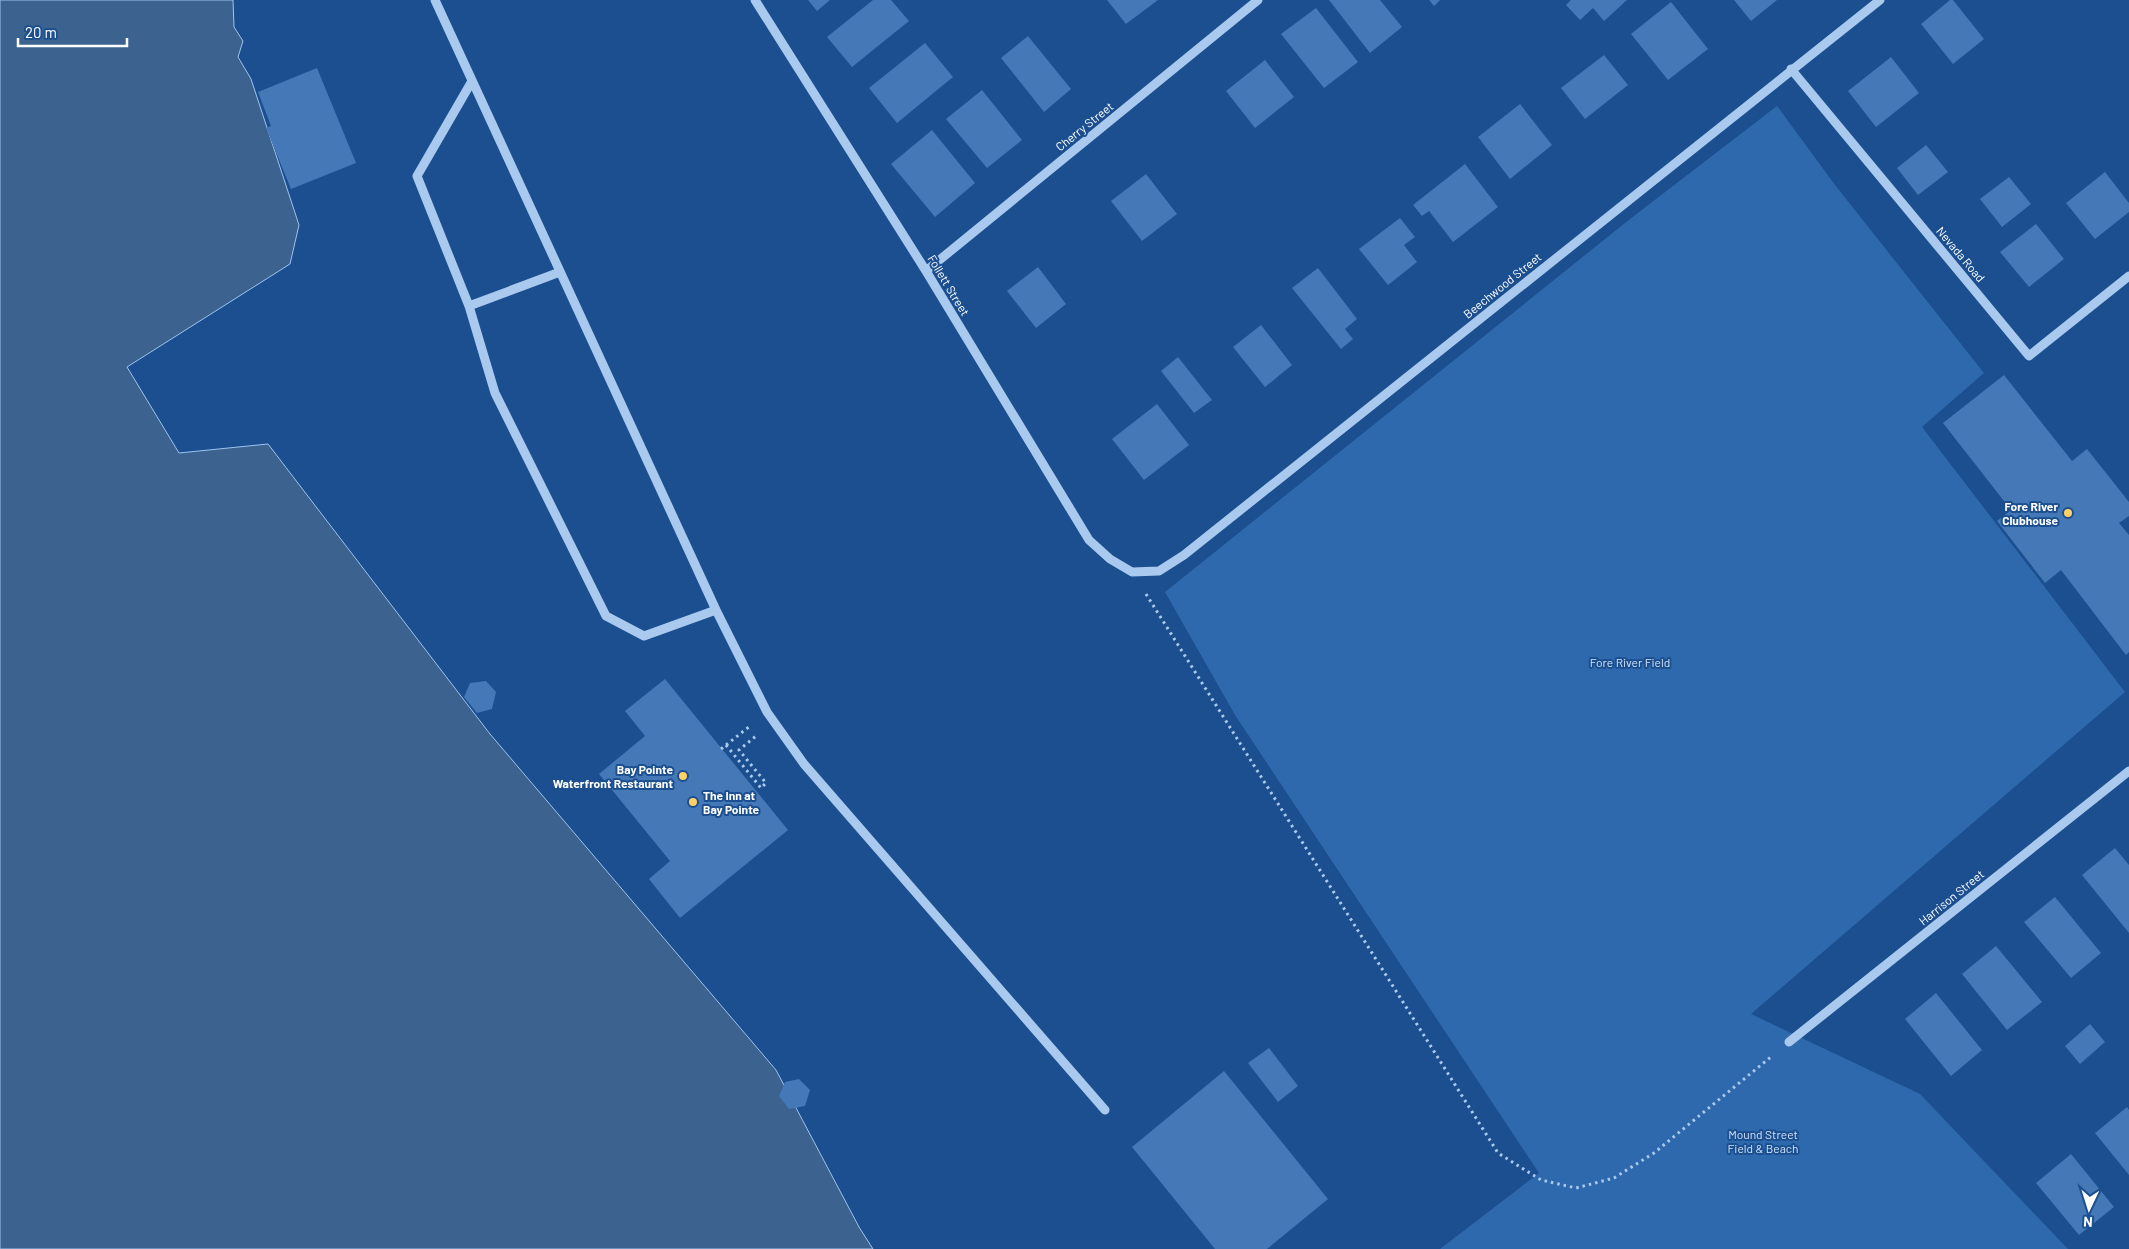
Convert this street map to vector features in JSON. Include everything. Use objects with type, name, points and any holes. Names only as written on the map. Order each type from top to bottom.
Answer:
[{"type":"street","points":[[435,0],[716,610],[767,712],[804,764],[1106,1110]]},
{"type":"street","name":"Follett Street","points":[[755,0],[926,271],[1089,540],[1110,559],[1132,572]]},
{"type":"street","name":"Cherry Street","points":[[926,271],[1258,0]]},
{"type":"street","name":"Beechwood Street","points":[[1132,572],[1159,571],[1184,555],[1880,0]]},
{"type":"street","name":"Nevada Road","points":[[1792,69],[2029,356],[2129,276]]},
{"type":"street","points":[[472,81],[417,176],[469,306],[495,393],[606,616],[644,636],[716,610]]},
{"type":"street","points":[[469,306],[560,272]]},
{"type":"street","name":"Harrison Street","points":[[1789,1042],[2129,771]]},
{"type":"path","points":[[1132,572],[1498,1153],[1541,1180],[1576,1188],[1614,1178],[1654,1153],[1789,1042]]},
{"type":"path","points":[[721,749],[726,745],[749,727],[757,735],[739,750],[766,782],[761,788],[726,745]]},
{"type":"green space","name":"Fore River Field","points":[[1777,106],[1835,185],[1984,373],[1922,427],[2125,692],[1751,1014],[1920,1094],[2068,1249],[1440,1249],[1539,1173],[1235,715],[1165,592],[1630,219]]},
{"type":"shaded area","points":[[0,0],[233,0],[234,27],[243,41],[238,57],[251,79],[299,225],[290,264],[127,367],[179,453],[268,444],[490,734],[776,1070],[859,1227],[873,1249],[0,1249]]},
{"type":"building","points":[[808,0],[830,0],[817,11]]},
{"type":"building","points":[[873,0],[891,0],[909,21],[852,67],[827,37]]},
{"type":"building","points":[[1107,0],[1158,0],[1126,24]]},
{"type":"building","points":[[1329,0],[1380,0],[1402,27],[1370,53]]},
{"type":"building","points":[[1429,0],[1440,0],[1434,6]]},
{"type":"building","points":[[1571,0],[1627,0],[1604,21],[1593,8],[1580,20],[1566,5]]},
{"type":"building","points":[[1734,0],[1777,0],[1751,21]]},
{"type":"building","points":[[1950,0],[1953,0],[1984,39],[1953,64],[1921,24]]},
{"type":"building","points":[[1671,2],[1708,49],[1668,80],[1631,34]]},
{"type":"building","points":[[1316,8],[1358,62],[1324,88],[1281,34]]},
{"type":"building","points":[[1028,36],[1071,89],[1044,112],[1001,58]]},
{"type":"building","points":[[925,43],[953,77],[897,123],[869,88]]},
{"type":"building","points":[[1604,55],[1628,85],[1585,119],[1561,88]]},
{"type":"building","points":[[1891,57],[1919,93],[1876,127],[1848,91]]},
{"type":"building","points":[[1265,60],[1294,97],[1255,128],[1226,91]]},
{"type":"building","points":[[317,68],[356,163],[291,189],[266,128],[271,126],[258,92]]},
{"type":"building","points":[[982,90],[1022,140],[987,168],[946,119]]},
{"type":"building","points":[[1520,104],[1552,145],[1510,179],[1478,137]]},
{"type":"building","points":[[932,130],[975,183],[935,217],[891,164]]},
{"type":"building","points":[[1926,145],[1948,172],[1918,195],[1897,168]]},
{"type":"building","points":[[1465,164],[1498,207],[1453,242],[1429,211],[1422,216],[1413,205]]},
{"type":"building","points":[[2105,172],[2129,203],[2129,212],[2095,239],[2066,203]]},
{"type":"building","points":[[1146,174],[1177,214],[1142,241],[1111,201]]},
{"type":"building","points":[[2009,177],[2031,204],[2002,227],[1980,199]]},
{"type":"building","points":[[1400,218],[1415,237],[1404,245],[1417,262],[1388,285],[1359,249]]},
{"type":"building","points":[[2036,224],[2064,259],[2029,287],[2000,252]]},
{"type":"building","points":[[1038,267],[1066,304],[1036,328],[1007,291]]},
{"type":"building","points":[[1318,268],[1357,319],[1345,329],[1353,339],[1341,349],[1292,288]]},
{"type":"building","points":[[1261,325],[1292,365],[1265,387],[1233,347]]},
{"type":"building","points":[[1178,357],[1212,400],[1194,413],[1161,371]]},
{"type":"building","name":"Fore River Clubhouse","points":[[2004,375],[2072,461],[2087,449],[2129,502],[2129,516],[2119,523],[2129,535],[2129,652],[2126,655],[2061,570],[2045,583],[1997,521],[2011,510],[1943,423]]},
{"type":"building","points":[[1157,404],[1189,445],[1144,480],[1112,439]]},
{"type":"building","name":"The Inn at Bay Pointe","points":[[665,679],[788,830],[680,918],[649,879],[670,861],[599,774],[645,736],[625,711]]},
{"type":"building","points":[[486,681],[496,692],[492,709],[477,713],[464,697],[470,683]]},
{"type":"building","points":[[2115,848],[2129,865],[2129,933],[2082,875]]},
{"type":"building","points":[[2055,897],[2101,953],[2071,978],[2024,922]]},
{"type":"building","points":[[1996,946],[2042,1002],[2007,1030],[1962,974]]},
{"type":"building","points":[[1936,993],[1982,1050],[1951,1076],[1905,1019]]},
{"type":"building","points":[[2090,1024],[2105,1042],[2080,1064],[2065,1046]]},
{"type":"building","points":[[1269,1048],[1298,1086],[1278,1102],[1248,1063]]},
{"type":"building","points":[[1224,1071],[1328,1199],[1267,1249],[1215,1249],[1132,1147]]},
{"type":"building","points":[[799,1079],[810,1090],[805,1106],[789,1109],[779,1096],[785,1082]]},
{"type":"building","points":[[2127,1107],[2129,1110],[2129,1175],[2095,1133]]},
{"type":"building","points":[[2071,1154],[2114,1207],[2079,1235],[2036,1183]]},
{"type":"place","name":"Fore River Clubhouse","points":[[2068,513]]},
{"type":"place","name":"Bay Pointe Waterfront Restaurant","points":[[683,776]]},
{"type":"place","name":"The Inn at Bay Pointe","points":[[693,802]]},
{"type":"park label","name":"Mound Street Field & Beach","points":[[1763,1141]]}]
